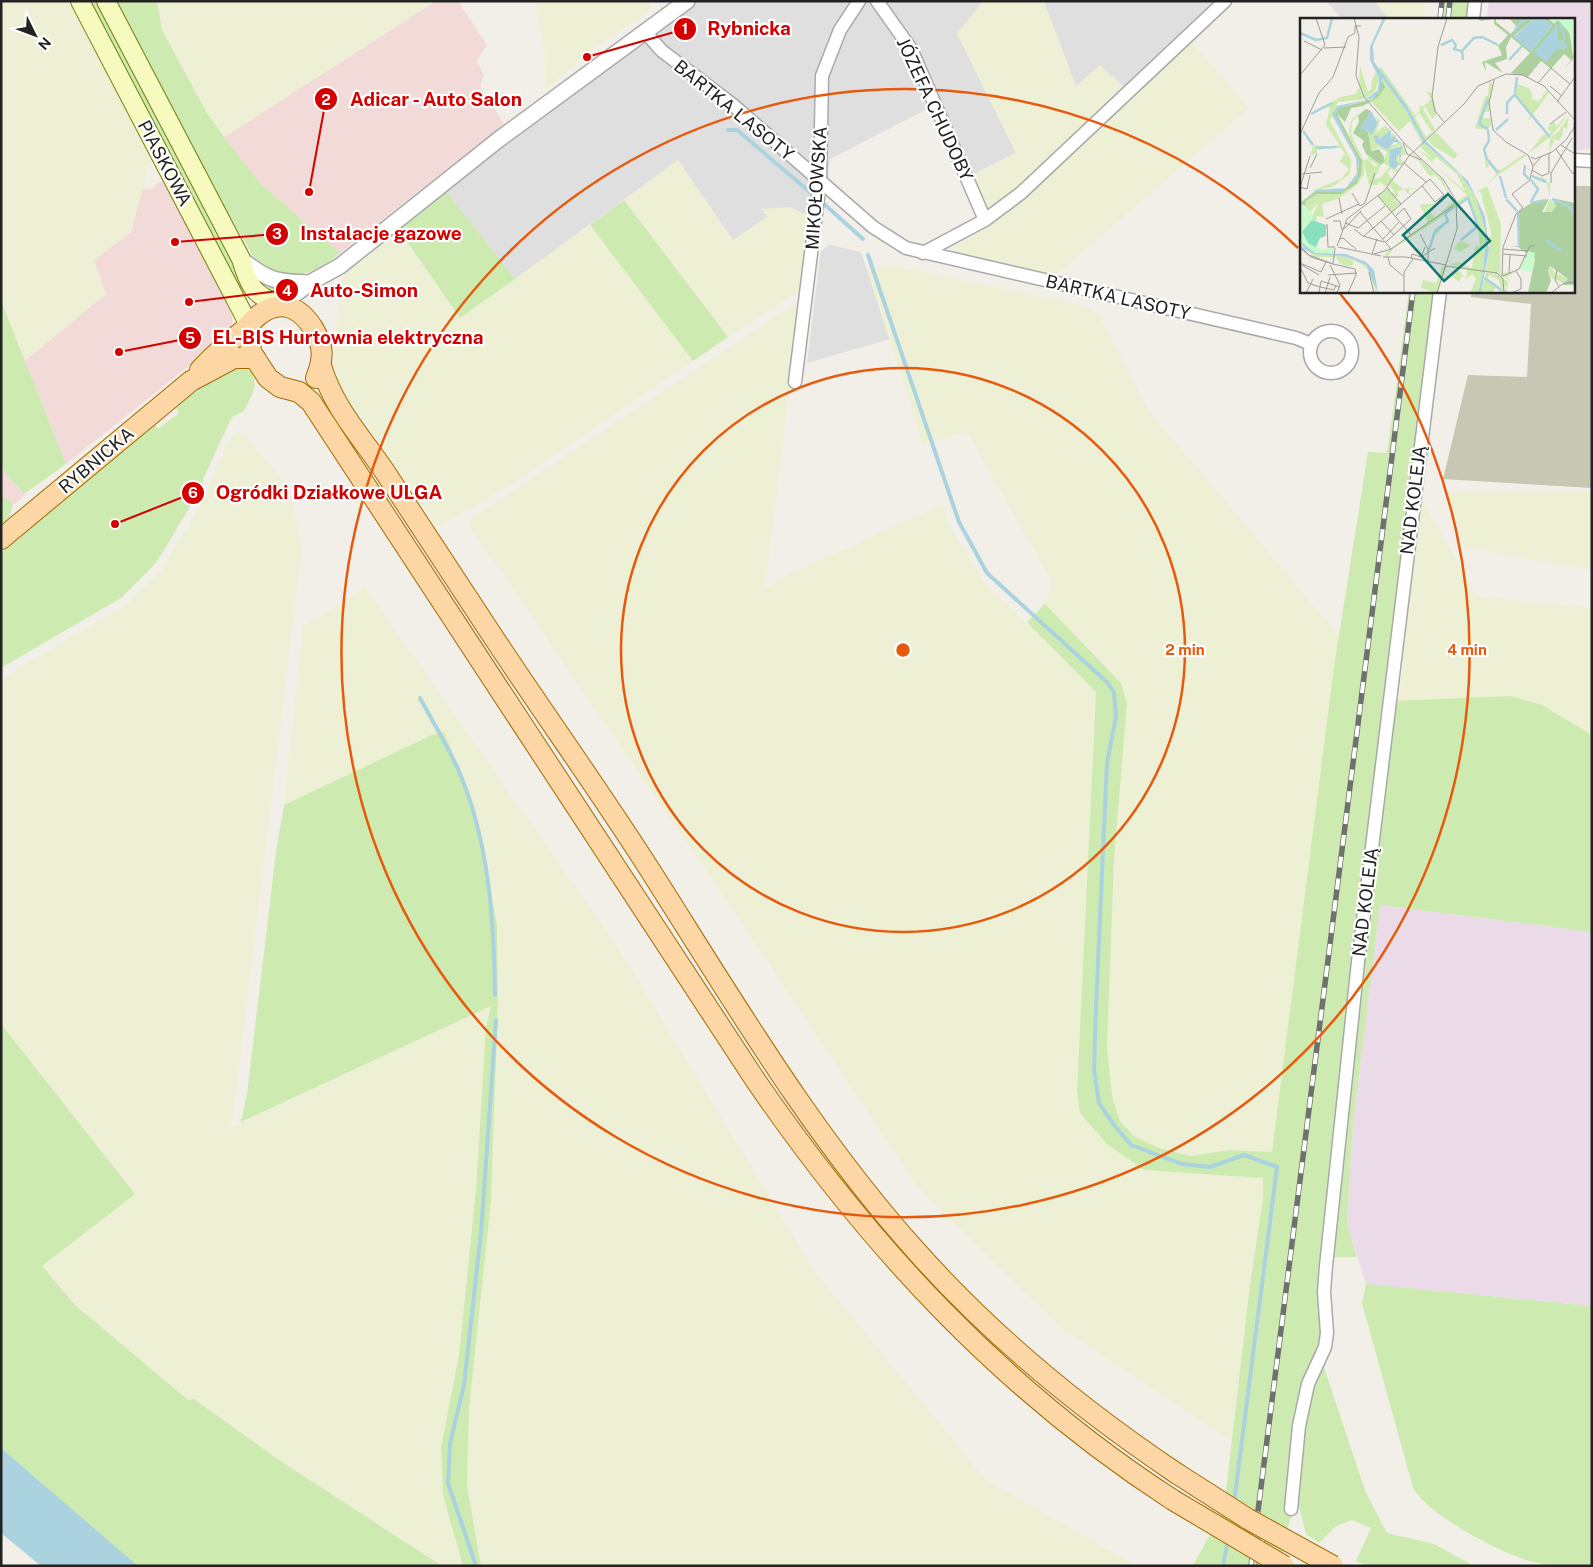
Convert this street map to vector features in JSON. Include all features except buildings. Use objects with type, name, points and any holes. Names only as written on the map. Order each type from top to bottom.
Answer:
[{"type":"main road","name":"PIASKOWA","points":[[80,1],[249,326]]},
{"type":"main road","name":"PIASKOWA","points":[[106,1],[242,259],[246,276],[256,292],[264,299],[280,305]]},
{"type":"main road","points":[[291,390],[313,381],[320,366],[323,353],[322,344],[304,316],[292,307],[280,305],[261,313],[249,326],[250,346],[255,358],[272,382],[291,390],[305,395],[314,406],[756,1081],[830,1184],[902,1270],[996,1364],[1099,1448],[1173,1500],[1284,1566]]},
{"type":"main road","name":"RYBNICKA","points":[[191,382],[215,353],[249,326]]},
{"type":"main road","name":"RYBNICKA","points":[[1,539],[191,382],[234,358],[255,358]]},
{"type":"main road","points":[[320,366],[327,385],[344,418],[379,463],[534,699],[650,870],[758,1040],[847,1167],[917,1252],[1010,1346],[1067,1395],[1122,1437],[1248,1519],[1333,1566]]},
{"type":"street","points":[[280,305],[310,283],[340,266],[498,140],[687,1]]},
{"type":"street","name":"MIKOŁOWSKA","points":[[795,382],[820,181],[822,76],[840,30],[859,1]]},
{"type":"street","name":"JÓZEFA CHUDOBY","points":[[877,1],[911,49],[986,220]]},
{"type":"street","points":[[923,253],[930,247],[986,220],[1021,193],[1225,1]]},
{"type":"street","points":[[1473,18],[1475,1]]},
{"type":"street","name":"BARTKA LASOTY","points":[[645,32],[662,51],[726,99],[881,233],[906,248],[1296,338],[1311,344]]},
{"type":"street","points":[[1576,160],[1592,161]]},
{"type":"street","points":[[242,259],[261,275],[272,279],[310,283]]},
{"type":"street","points":[[304,316],[310,283]]},
{"type":"street","name":"NAD KOLEJĄ","points":[[1291,1510],[1299,1426],[1308,1384],[1325,1347],[1327,1333],[1324,1292],[1326,1266],[1358,962],[1440,292]]},
{"type":"shaded area","points":[[1,1],[69,1],[151,157],[131,232],[94,260],[106,294],[25,361],[1,301]]},
{"type":"shaded area","points":[[157,1],[436,1],[224,137],[207,113],[162,30]]},
{"type":"shaded area","points":[[436,1],[458,1],[487,45],[477,60],[484,75],[480,86],[504,124],[340,253],[260,183],[224,137]]},
{"type":"shaded area","points":[[536,1],[647,1],[652,9],[589,52],[546,89],[546,60]]},
{"type":"shaded area","points":[[697,1],[1234,1],[1130,94],[1025,196],[994,221],[939,103],[830,159],[822,216],[762,209],[768,217],[733,241],[678,160],[515,279],[446,191]]},
{"type":"shaded area","points":[[983,1],[1044,1],[1076,86],[1100,65],[1123,86],[1018,191],[987,215],[972,175],[1016,153],[957,34]]},
{"type":"shaded area","points":[[1326,1],[1375,1],[1387,18],[1341,18]]},
{"type":"shaded area","points":[[1375,1],[1425,1],[1423,18],[1387,18]]},
{"type":"shaded area","points":[[1489,1],[1592,1],[1592,149],[1576,151],[1576,18],[1486,18]]},
{"type":"shaded area","points":[[1190,40],[1249,108],[1055,276],[957,255],[954,247],[988,227],[1025,196]]},
{"type":"shaded area","points":[[678,160],[733,240],[767,217],[762,209],[790,207],[811,217],[805,267],[799,291],[728,337],[624,200]]},
{"type":"shaded area","points":[[166,181],[227,296],[224,297],[232,316],[232,326],[229,334],[66,464],[25,361],[106,294],[94,260],[131,232],[141,190],[151,189],[159,182]]},
{"type":"shaded area","points":[[1576,186],[1592,186],[1592,488],[1443,479],[1468,375],[1527,377],[1531,304],[1471,297],[1472,292],[1576,292]]},
{"type":"shaded area","points":[[590,225],[693,361],[510,485],[437,527],[342,391],[331,370],[343,274],[399,230],[460,318]]},
{"type":"shaded area","points":[[830,245],[861,252],[890,339],[807,363],[821,251]]},
{"type":"shaded area","points":[[889,265],[1081,305],[1098,313],[1145,404],[1161,426],[1339,636],[1272,1152],[1229,1150],[1188,1156],[1159,1148],[1135,1137],[1120,1121],[1112,1096],[1107,1047],[1114,860],[1127,703],[1121,683],[1045,604],[1052,582],[967,432],[923,444],[867,270]]},
{"type":"shaded area","points":[[800,301],[765,589],[781,578],[943,504],[948,523],[988,588],[1027,622],[1096,691],[1077,1091],[1080,1113],[1144,1170],[1263,1178],[1263,1198],[1250,1285],[1232,1441],[1063,1330],[915,1184],[728,903],[467,522]]},
{"type":"shaded area","points":[[240,430],[289,487],[302,549],[233,1117],[230,1128],[491,1006],[486,1027],[476,1190],[459,1355],[441,1448],[443,1495],[463,1566],[442,1566],[279,1460],[194,1399],[188,1400],[75,1305],[42,1266],[134,1194],[1,1024],[1,679],[125,606],[161,571],[208,493],[210,482],[229,441]]},
{"type":"shaded area","points":[[1,468],[24,494],[28,493],[13,505],[10,517],[1,524]]},
{"type":"shaded area","points":[[1445,492],[1592,492],[1592,570],[1465,548]]},
{"type":"shaded area","points":[[1420,495],[1476,596],[1592,608],[1592,742],[1398,711]]},
{"type":"shaded area","points":[[365,587],[617,946],[816,1273],[986,1480],[1137,1566],[481,1566],[467,1486],[469,1409],[491,1201],[498,1004],[432,735],[284,805],[303,627]]},
{"type":"shaded area","points":[[1380,905],[1592,932],[1592,1306],[1366,1284],[1347,1224],[1353,1123]]},
{"type":"green space","points":[[88,1],[99,1],[246,285],[239,289]]},
{"type":"green space","points":[[115,1],[157,1],[162,30],[207,113],[224,137],[260,183],[340,253],[321,267],[303,274],[283,274],[260,268],[214,189]]},
{"type":"green space","points":[[1445,1],[1471,1],[1469,18],[1443,18]]},
{"type":"green space","points":[[446,191],[515,279],[460,318],[399,230]]},
{"type":"green space","points":[[624,200],[728,337],[693,361],[590,225]]},
{"type":"green space","points":[[272,285],[295,288],[280,294],[263,291]]},
{"type":"green space","points":[[1409,292],[1435,292],[1396,701],[1510,696],[1542,705],[1592,735],[1592,932],[1380,905],[1353,1123],[1347,1224],[1357,1257],[1333,1257],[1312,1384],[1324,1367],[1366,1493],[1387,1533],[1434,1544],[1474,1566],[1368,1566],[1356,1561],[1371,1528],[1352,1520],[1336,1526],[1319,1543],[1306,1534],[1297,1498],[1288,1527],[1281,1566],[1193,1566],[1224,1508],[1250,1285],[1263,1198],[1263,1178],[1144,1170],[1107,1144],[1080,1113],[1077,1091],[1096,692],[1027,622],[1045,604],[1121,683],[1127,703],[1114,860],[1107,1047],[1112,1096],[1120,1121],[1135,1137],[1159,1148],[1190,1156],[1229,1150],[1272,1152],[1334,667],[1368,452],[1386,453]]},
{"type":"green space","points":[[1,301],[66,464],[24,494],[1,468]]},
{"type":"green space","points":[[240,365],[252,372],[255,385],[253,393],[244,411],[232,417],[203,479],[203,485],[156,563],[121,598],[1,668],[1,553],[21,537],[19,534],[155,424],[158,429],[179,413],[176,408],[227,367]]},
{"type":"green space","points":[[2,497],[9,500],[12,505],[10,517],[1,524]]},
{"type":"green space","points":[[444,732],[474,806],[497,925],[498,1004],[491,1201],[469,1409],[467,1486],[481,1566],[463,1566],[443,1495],[441,1448],[459,1355],[476,1190],[486,1027],[491,1006],[241,1122],[247,1094],[276,852],[284,805],[432,735]]},
{"type":"green space","points":[[1,1024],[135,1194],[42,1266],[75,1305],[188,1400],[194,1399],[279,1460],[442,1566],[138,1566],[1,1448]]},
{"type":"green space","points":[[1366,1284],[1592,1306],[1592,1565],[1537,1563],[1506,1552],[1488,1544],[1435,1511],[1413,1488],[1362,1303]]},
{"type":"water","points":[[1,1448],[138,1566],[41,1566],[1,1533]]},
{"type":"waterway","points":[[728,130],[737,130],[811,193]]},
{"type":"waterway","points":[[823,203],[863,239]]},
{"type":"waterway","points":[[868,255],[959,522],[987,573],[1108,683],[1114,693],[1116,717],[1107,763],[1096,1006],[1094,1070],[1099,1103],[1131,1145],[1182,1164],[1210,1167],[1244,1155],[1277,1167],[1234,1503]]},
{"type":"waterway","points":[[420,698],[458,769],[477,824],[488,880],[495,995]]},
{"type":"waterway","points":[[476,1566],[448,1483],[450,1443],[464,1385],[481,1233],[496,1020]]},
{"type":"waterway","points":[[1223,1566],[1228,1540]]},
{"type":"railway","points":[[1440,18],[1442,1]]},
{"type":"railway","points":[[1448,18],[1450,1]]},
{"type":"railway","points":[[1251,1566],[1413,292]]},
{"type":"railway","points":[[1259,1566],[1264,1529]]},
{"type":"place","name":"Rybnicka","points":[[587,57]]},
{"type":"place","name":"Adicar - Auto Salon","points":[[309,192]]},
{"type":"place","name":"Instalacje gazowe","points":[[175,242]]},
{"type":"place","name":"Auto-Simon","points":[[189,302]]},
{"type":"place","name":"EL-BIS Hurtownia elektryczna","points":[[119,352]]},
{"type":"place","name":"Ogródki Działkowe ULGA","points":[[115,524]]}]
